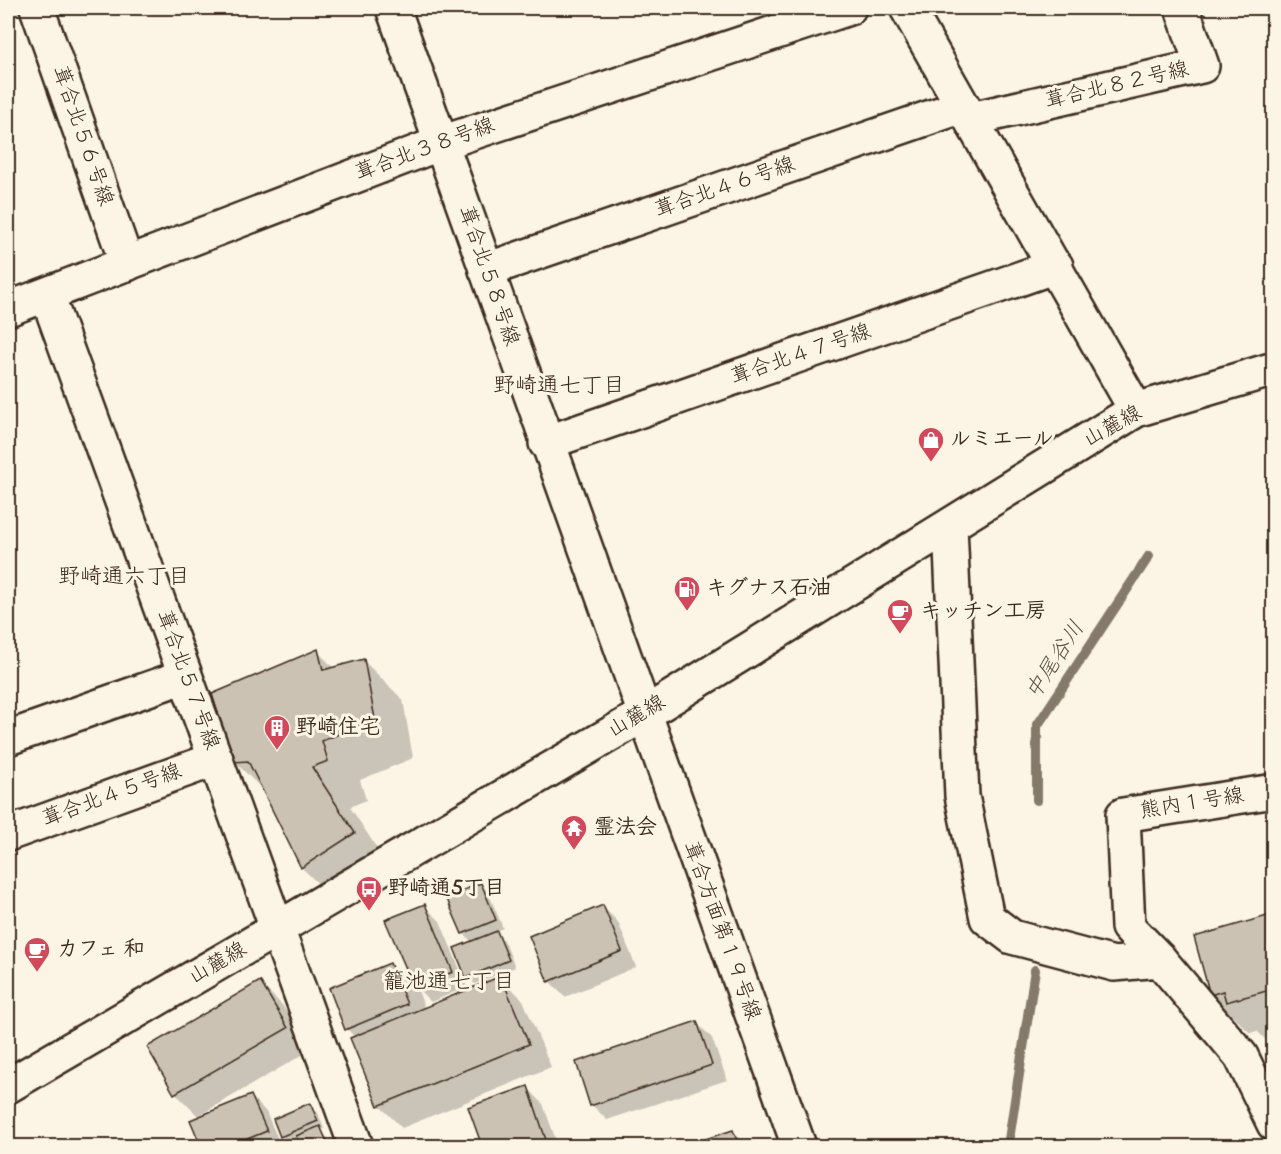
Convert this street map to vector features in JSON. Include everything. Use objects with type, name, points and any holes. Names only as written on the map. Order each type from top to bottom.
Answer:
[{"type":"street","name":"葺合北５６号線","points":[[37,8],[127,264]]},
{"type":"street","name":"葺合北５８号線","points":[[393,8],[643,714]]},
{"type":"street","name":"葺合北３８号線","points":[[8,309],[441,143],[849,8]]},
{"type":"street","points":[[907,8],[1136,410]]},
{"type":"street","name":"葺合北８２号線","points":[[967,112],[1202,66],[1182,8]]},
{"type":"street","name":"葺合北４６号線","points":[[486,270],[967,112]]},
{"type":"street","name":"葺合北４７号線","points":[[546,443],[1056,266]]},
{"type":"street","name":"葺合北５７号線","points":[[47,295],[356,1146]]},
{"type":"street","name":"山麓線","points":[[8,1086],[643,714],[1136,410],[1274,369]]},
{"type":"street","points":[[950,526],[962,796],[987,918],[1012,937],[1114,964],[1160,960],[1241,1056],[1274,1124]]},
{"type":"street","points":[[8,738],[185,676]]},
{"type":"street","name":"葺合方面第１９号線","points":[[643,714],[799,1146]]},
{"type":"street","name":"葺合北４５号線","points":[[8,834],[216,759]]},
{"type":"street","name":"熊内１号線","points":[[1160,960],[1128,927],[1123,815],[1274,791]]},
{"type":"building","name":"野崎住宅","points":[[318,649],[323,670],[364,659],[375,719],[322,741],[328,761],[312,767],[355,833],[301,868],[248,761],[233,762],[212,694]]},
{"type":"building","points":[[481,883],[496,920],[462,934],[446,897]]},
{"type":"building","points":[[425,904],[453,972],[414,987],[385,920]]},
{"type":"building","points":[[603,905],[622,951],[548,982],[529,936]]},
{"type":"building","points":[[1274,914],[1274,989],[1226,1002],[1223,991],[1210,995],[1194,937]]},
{"type":"building","points":[[497,931],[509,960],[466,978],[454,948]]},
{"type":"building","points":[[390,963],[407,1004],[345,1030],[329,988]]},
{"type":"building","points":[[501,976],[529,1044],[378,1106],[350,1038]]},
{"type":"building","points":[[260,981],[288,1028],[174,1094],[147,1047]]},
{"type":"building","points":[[697,1021],[712,1065],[590,1106],[576,1062]]},
{"type":"building","points":[[528,1086],[548,1146],[482,1146],[468,1107]]},
{"type":"building","points":[[251,1095],[267,1131],[230,1146],[201,1146],[190,1120]]},
{"type":"building","points":[[310,1103],[318,1121],[280,1137],[273,1119]]},
{"type":"building","points":[[320,1126],[329,1146],[300,1146],[296,1136]]},
{"type":"building","points":[[733,1130],[739,1146],[684,1146]]},
{"type":"building","points":[[287,1141],[290,1146],[275,1146]]},
{"type":"waterway","name":"中尾谷川","points":[[1037,800],[1037,726],[1149,556]]},
{"type":"waterway","name":"中尾谷川","points":[[1008,1146],[1035,970]]},
{"type":"place","name":"ルミエール","points":[[931,463]]},
{"type":"place","name":"キグナス石油","points":[[687,612]]},
{"type":"place","name":"キッチン工房","points":[[900,635]]},
{"type":"place","name":"野崎住宅","points":[[277,751]]},
{"type":"place","name":"霊法会","points":[[574,851]]},
{"type":"place","name":"野崎通5丁目","points":[[369,912]]},
{"type":"place","name":"カフェ 和","points":[[37,973]]},
{"type":"district","name":"野崎通七丁目","points":[[559,387]]},
{"type":"district","name":"野崎通六丁目","points":[[124,578]]},
{"type":"district","name":"籠池通七丁目","points":[[449,983]]}]
